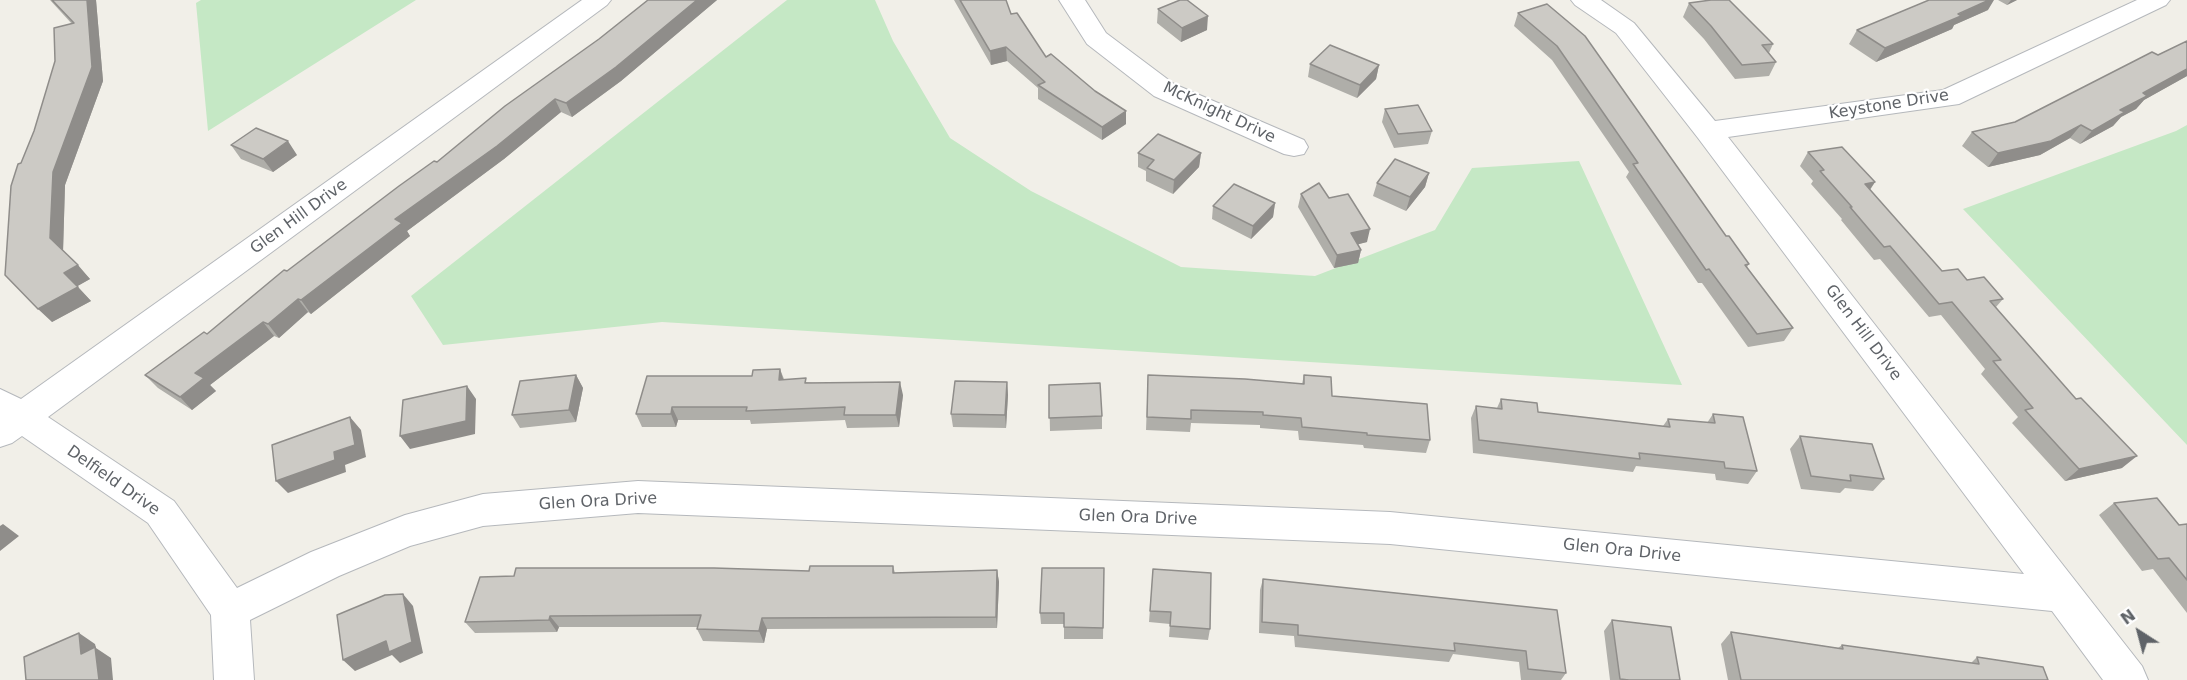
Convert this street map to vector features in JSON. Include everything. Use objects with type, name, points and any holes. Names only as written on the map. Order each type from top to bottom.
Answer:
[{"type":"street","name":"Glen Hill Drive","points":[[7,418],[598,0]]},
{"type":"street","name":"McKnight Drive","points":[[1072,0],[1096,38],[1164,90],[1294,147]]},
{"type":"street","name":"Glen Hill Drive","points":[[1584,0],[1625,28],[1708,131],[2128,680]]},
{"type":"street","name":"Keystone Drive","points":[[1708,131],[1949,98],[2157,0]]},
{"type":"street","name":"Delfield Drive","points":[[7,418],[161,512],[230,610]]},
{"type":"street","name":"Glen Ora Drive","points":[[230,610],[325,564],[405,531],[483,510],[638,498],[1390,528],[2063,595]]},
{"type":"street","points":[[230,610],[234,680]]},
{"type":"green space","points":[[201,0],[416,0],[208,131],[196,3]]},
{"type":"green space","points":[[787,0],[875,0],[893,41],[950,138],[1031,191],[1181,267],[1315,276],[1435,230],[1472,168],[1579,161],[1682,385],[662,322],[443,345],[411,296]]},
{"type":"green space","points":[[2187,125],[2187,445],[1963,209]]},
{"type":"building","points":[[52,0],[87,0],[92,67],[53,172],[50,238],[78,265],[64,273],[78,287],[38,309],[5,275],[11,186],[18,164],[21,163],[34,131],[55,61],[54,28],[74,23]]},
{"type":"building","points":[[648,0],[697,0],[616,67],[566,103],[555,99],[497,146],[395,219],[402,223],[301,300],[298,299],[268,324],[263,322],[195,373],[204,378],[180,397],[145,375],[204,332],[207,334],[284,270],[287,271],[434,161],[437,162],[505,106],[599,39]]},
{"type":"building","points":[[960,0],[1006,0],[1011,14],[1017,13],[1046,57],[1051,54],[1095,91],[1126,111],[1102,127],[1038,85],[1045,82],[1006,47],[990,51]]},
{"type":"building","points":[[1180,0],[1187,0],[1208,16],[1182,28],[1158,9]]},
{"type":"building","points":[[1729,0],[1773,44],[1762,45],[1776,62],[1742,65],[1689,3]]},
{"type":"building","points":[[1929,0],[1989,0],[1958,14],[1961,16],[1885,48],[1857,30]]},
{"type":"building","points":[[1547,4],[1585,36],[1726,236],[1729,236],[1749,264],[1745,265],[1793,328],[1757,334],[1709,269],[1706,270],[1633,164],[1638,163],[1557,46],[1518,13]]},
{"type":"building","points":[[2187,41],[2187,69],[2143,93],[2147,96],[2120,110],[2125,112],[2092,131],[2081,125],[2051,141],[1998,153],[1972,132],[2015,122],[2152,52],[2158,55]]},
{"type":"building","points":[[1330,45],[1379,65],[1360,85],[1310,64]]},
{"type":"building","points":[[1418,105],[1432,131],[1398,134],[1385,109]]},
{"type":"building","points":[[256,128],[288,141],[263,159],[231,145]]},
{"type":"building","points":[[1158,134],[1201,153],[1174,180],[1147,168],[1154,160],[1138,153]]},
{"type":"building","points":[[1842,147],[1875,182],[1865,184],[1942,271],[1958,269],[1967,280],[1984,277],[2003,299],[1990,301],[2076,399],[2081,398],[2137,456],[2079,469],[2025,410],[2033,408],[1993,361],[2001,360],[1952,302],[1939,304],[1890,246],[1884,247],[1820,171],[1824,170],[1808,152]]},
{"type":"building","points":[[1395,159],[1429,173],[1410,197],[1377,183]]},
{"type":"building","points":[[1319,183],[1329,198],[1348,194],[1370,229],[1351,233],[1361,250],[1337,255],[1301,194]]},
{"type":"building","points":[[1234,184],[1275,203],[1253,226],[1213,206]]},
{"type":"building","points":[[780,369],[779,380],[806,378],[805,383],[900,382],[896,415],[844,415],[845,407],[746,411],[747,407],[672,407],[671,414],[636,414],[647,376],[752,376],[753,370]]},
{"type":"building","points":[[576,375],[569,410],[512,415],[520,381]]},
{"type":"building","points":[[1148,375],[1304,384],[1304,375],[1331,377],[1332,396],[1427,404],[1430,440],[1302,427],[1301,418],[1263,415],[1263,412],[1191,410],[1191,419],[1147,417]]},
{"type":"building","points":[[955,381],[1007,382],[1005,415],[951,414]]},
{"type":"building","points":[[1100,383],[1102,416],[1049,418],[1049,385]]},
{"type":"building","points":[[467,386],[466,421],[400,436],[403,400]]},
{"type":"building","points":[[1501,399],[1537,403],[1538,412],[1670,427],[1668,419],[1715,423],[1713,414],[1743,417],[1757,471],[1725,468],[1724,462],[1639,453],[1640,459],[1479,440],[1476,406],[1502,409]]},
{"type":"building","points":[[350,417],[355,445],[334,452],[335,460],[276,481],[272,445]]},
{"type":"building","points":[[1800,436],[1872,444],[1884,479],[1850,475],[1851,481],[1811,476]]},
{"type":"building","points":[[2157,498],[2179,525],[2187,524],[2187,580],[2169,558],[2158,559],[2114,503]]},
{"type":"building","points":[[810,566],[893,566],[893,573],[997,570],[996,617],[762,618],[759,631],[697,629],[701,615],[550,616],[549,620],[465,622],[480,577],[514,576],[516,568],[714,568],[809,571]]},
{"type":"building","points":[[1042,568],[1104,568],[1103,628],[1064,627],[1064,613],[1040,613]]},
{"type":"building","points":[[1153,569],[1211,573],[1210,629],[1170,626],[1171,612],[1150,611]]},
{"type":"building","points":[[1263,579],[1557,610],[1566,673],[1528,669],[1526,651],[1454,643],[1455,651],[1298,635],[1298,625],[1262,622]]},
{"type":"building","points":[[403,594],[412,642],[389,652],[386,641],[343,660],[337,615],[385,595]]},
{"type":"building","points":[[1612,620],[1671,627],[1680,680],[1620,679]]},
{"type":"building","points":[[1731,632],[1843,649],[1842,645],[1979,664],[1977,657],[2043,667],[2048,680],[1741,680]]},
{"type":"building","points":[[79,633],[81,654],[95,647],[99,680],[26,680],[24,657]]}]
